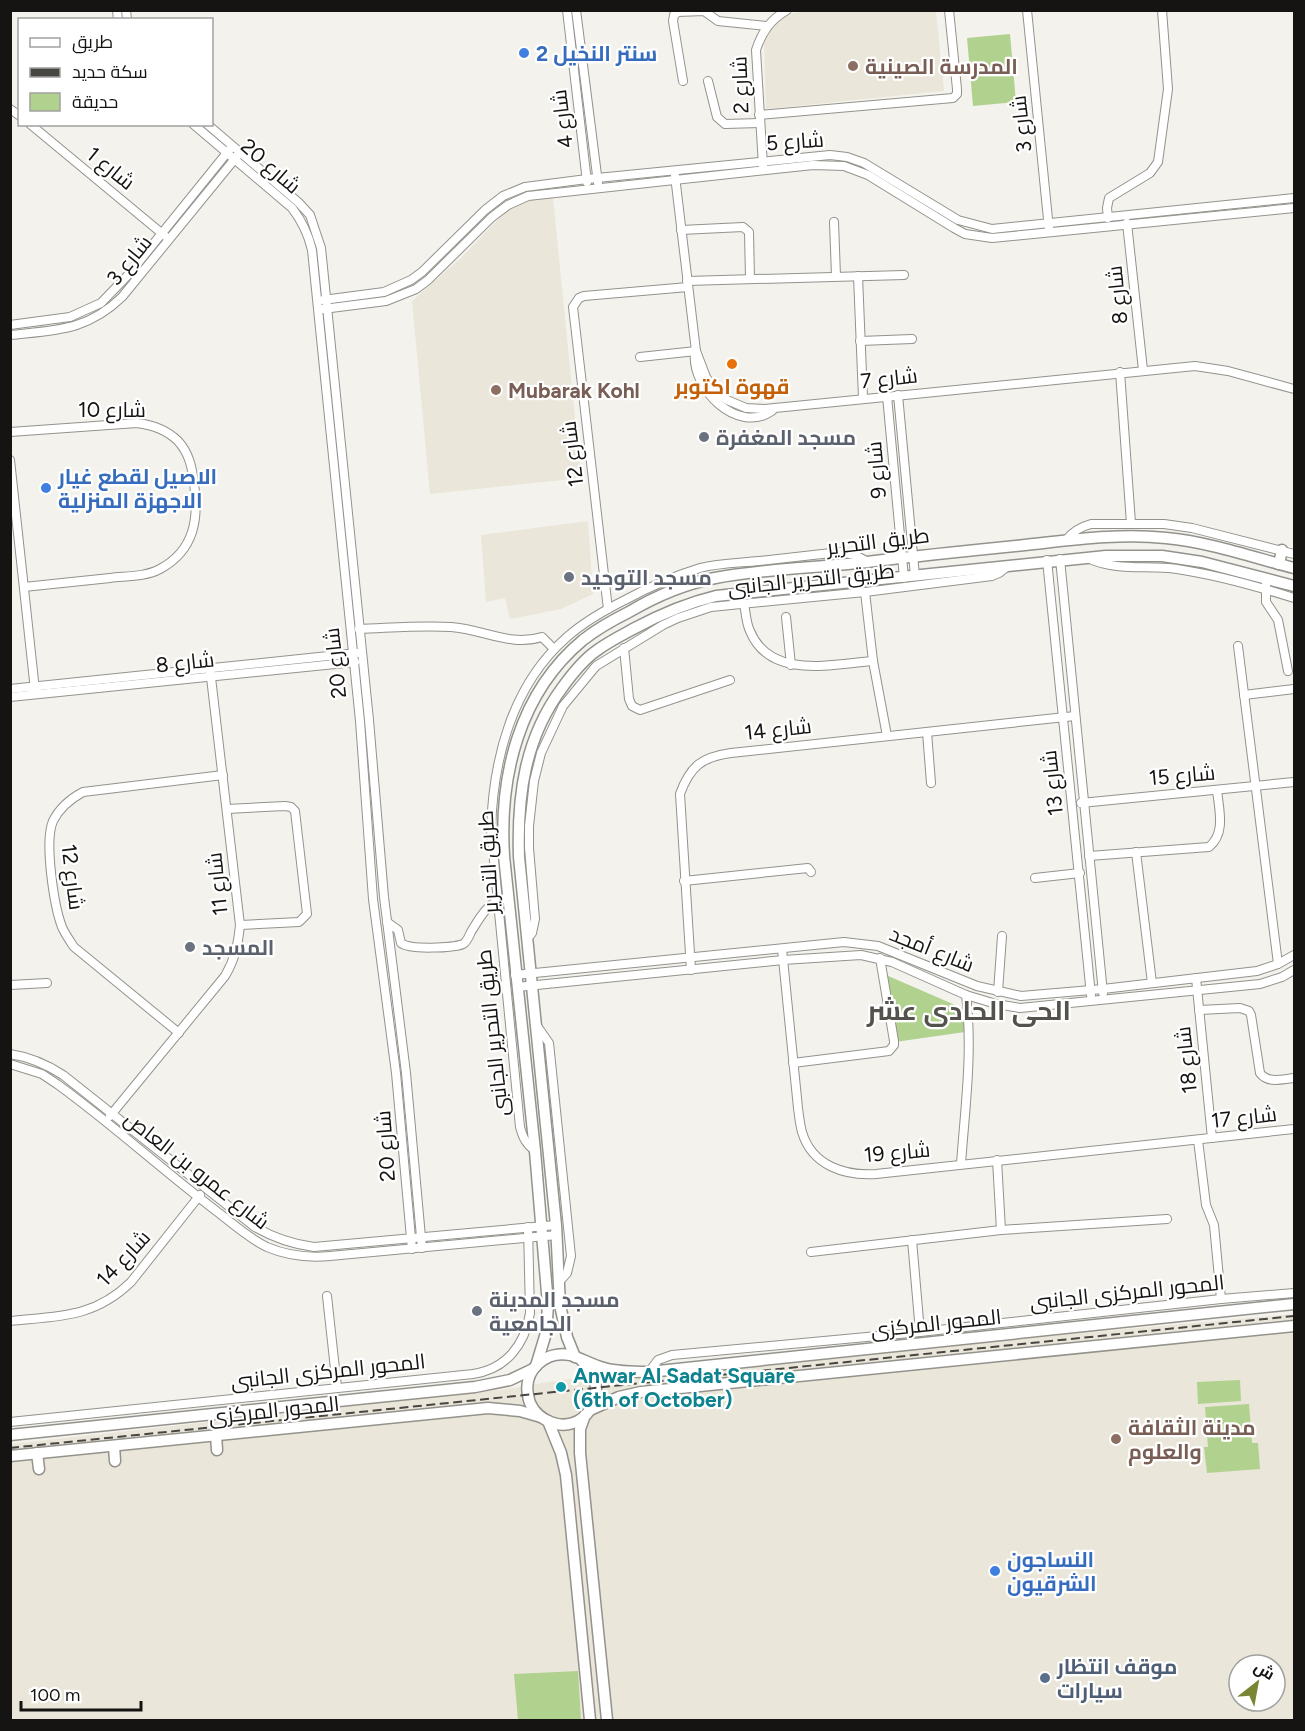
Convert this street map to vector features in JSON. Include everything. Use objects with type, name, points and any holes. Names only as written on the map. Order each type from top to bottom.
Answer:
[{"type":"main road","name":"طريق التحرير","points":[[534,1367],[546,1333],[548,1319],[535,1151],[516,981],[502,899],[502,822],[512,756],[521,725],[528,709],[550,675],[566,656],[604,626],[662,594],[692,584],[740,574],[1066,540],[1134,536],[1169,538],[1206,545],[1294,568]]},
{"type":"main road","points":[[1279,564],[1282,550]]},
{"type":"main road","name":"طريق التحرير","points":[[578,1359],[562,1321],[557,1230],[518,836],[523,779],[531,746],[543,717],[577,668],[614,639],[671,610],[716,596],[820,591],[909,577],[1086,557],[1162,556],[1202,562],[1266,584],[1294,586]]},
{"type":"main road","name":"المحور المركزى","points":[[578,1359],[603,1368],[627,1372],[649,1372],[1294,1304]]},
{"type":"main road","points":[[1054,1318],[1055,1330]]},
{"type":"main road","name":"المحور المركزى","points":[[588,1413],[620,1397],[641,1392],[1294,1326]]},
{"type":"main road","points":[[590,1720],[564,1464],[557,1442],[544,1419],[531,1406],[527,1391],[527,1383],[534,1367],[554,1355],[568,1355],[578,1359],[592,1372],[597,1387],[594,1403],[580,1429],[579,1446],[607,1720]]},
{"type":"main road","name":"المحور المركزى","points":[[10,1435],[475,1387],[510,1380],[534,1367]]},
{"type":"main road","points":[[473,1374],[475,1387]]},
{"type":"main road","points":[[153,1408],[154,1421]]},
{"type":"main road","name":"المحور المركزى","points":[[10,1456],[488,1408],[509,1409],[544,1419]]},
{"type":"main road","points":[[544,1419],[563,1424],[579,1420],[588,1413]]},
{"type":"main road","points":[[216,1435],[217,1450]]},
{"type":"main road","points":[[114,1446],[115,1461]]},
{"type":"main road","points":[[37,1453],[39,1469]]},
{"type":"main road","points":[[574,1554],[590,1553]]},
{"type":"street","name":"شارع 4","points":[[567,10],[588,188]]},
{"type":"street","name":"شارع 4","points":[[576,10],[598,188]]},
{"type":"street","points":[[683,81],[673,21],[674,15],[678,12],[704,11],[718,21],[766,26],[787,10]]},
{"type":"street","points":[[708,81],[717,117],[725,124],[953,98],[957,94],[957,89],[949,10]]},
{"type":"street","name":"شارع 3","points":[[1027,10],[1050,233]]},
{"type":"street","points":[[1107,218],[1109,198],[1150,173],[1158,162],[1168,88],[1162,10]]},
{"type":"street","name":"شارع 2","points":[[763,170],[756,50],[766,26]]},
{"type":"street","name":"شارع 1","points":[[32,126],[169,239]]},
{"type":"street","name":"شارع 20","points":[[196,126],[230,148]]},
{"type":"street","name":"شارع 20","points":[[209,126],[302,220],[312,250],[362,744],[373,899],[396,1073],[412,1249]]},
{"type":"street","name":"شارع 3","points":[[10,325],[70,317],[101,303],[115,291],[230,148]]},
{"type":"street","name":"شارع 3","points":[[10,335],[71,327],[90,321],[108,310],[122,297],[238,155]]},
{"type":"street","name":"شارع 20","points":[[238,155],[286,189],[310,215],[321,248],[387,922],[408,1097],[422,1248]]},
{"type":"street","name":"شارع 5","points":[[318,300],[384,292],[411,280],[503,196],[525,187],[587,179],[830,155],[847,157],[864,163],[958,219],[992,229],[1294,198]]},
{"type":"street","name":"شارع 5","points":[[319,309],[386,301],[408,293],[428,280],[492,217],[508,205],[528,196],[588,188],[829,164],[844,166],[868,175],[965,234],[992,238],[1294,208]]},
{"type":"street","name":"شارع 7","points":[[675,171],[696,351],[705,377],[715,392],[737,406],[756,410],[1175,367],[1209,367],[1294,389]]},
{"type":"street","name":"شارع 8","points":[[1126,216],[1143,370]]},
{"type":"street","points":[[834,222],[836,276]]},
{"type":"street","points":[[681,230],[747,228],[750,279]]},
{"type":"street","points":[[687,284],[750,279],[904,275]]},
{"type":"street","points":[[858,276],[862,398]]},
{"type":"street","name":"شارع 12","points":[[608,609],[573,307],[579,298],[687,284]]},
{"type":"street","points":[[860,341],[912,339]]},
{"type":"street","points":[[640,357],[696,351],[695,362],[698,378],[717,403],[733,413],[758,417],[777,407]]},
{"type":"street","points":[[1120,372],[1131,523]]},
{"type":"street","name":"شارع 9","points":[[898,395],[907,557]]},
{"type":"street","name":"شارع 9","points":[[887,396],[909,577]]},
{"type":"street","name":"شارع 10","points":[[10,432],[137,423],[153,425],[176,440],[185,450],[192,465],[197,506],[195,525],[185,545],[169,563],[159,569],[138,575],[24,587]]},
{"type":"street","points":[[10,460],[35,691]]},
{"type":"street","points":[[1066,540],[1072,532],[1091,524],[1164,524],[1192,528],[1294,554]]},
{"type":"street","name":"طريق التحرير الجانبى","points":[[535,1151],[522,1137],[520,1127],[502,899],[490,830],[491,807],[503,742],[519,700],[529,682],[554,649],[569,635],[608,609],[653,585],[677,576],[716,565],[840,552],[855,555],[868,562]]},
{"type":"street","name":"شارع 13","points":[[1060,559],[1104,1000]]},
{"type":"street","name":"شارع 13","points":[[1047,560],[1092,1001]]},
{"type":"street","name":"طريق التحرير الجانبى","points":[[528,938],[536,919],[529,826],[534,782],[541,753],[554,721],[573,692],[596,666],[663,625],[711,607],[744,604],[820,591],[865,592],[992,576],[1009,565]]},
{"type":"street","points":[[1288,671],[1281,628],[1266,602],[1266,584],[1294,598]]},
{"type":"street","points":[[865,592],[873,661],[887,736]]},
{"type":"street","points":[[744,604],[748,629],[755,642],[777,661],[791,665],[873,661]]},
{"type":"street","points":[[786,617],[791,665]]},
{"type":"street","points":[[359,629],[450,627],[511,640],[542,637],[554,649]]},
{"type":"street","points":[[1238,646],[1278,964]]},
{"type":"street","points":[[624,648],[628,699],[632,706],[640,710],[730,680]]},
{"type":"street","name":"شارع 8","points":[[10,697],[35,691],[362,657]]},
{"type":"street","name":"شارع 11","points":[[105,1122],[231,967],[238,945],[240,926],[210,673]]},
{"type":"street","name":"شارع 8","points":[[10,689],[35,691]]},
{"type":"street","points":[[1244,695],[1294,689]]},
{"type":"street","name":"شارع 14","points":[[691,970],[680,794],[686,777],[698,764],[714,755],[1075,716]]},
{"type":"street","points":[[927,732],[931,783]]},
{"type":"street","name":"شارع 12","points":[[179,1033],[74,947],[63,930],[56,910],[49,840],[52,823],[59,810],[70,799],[83,792],[223,775]]},
{"type":"street","name":"شارع 15","points":[[1072,804],[1294,782]]},
{"type":"street","points":[[1089,856],[1209,847],[1220,834],[1217,790]]},
{"type":"street","points":[[227,809],[291,807],[295,811],[307,914],[298,922],[240,926]]},
{"type":"street","points":[[1136,852],[1152,982]]},
{"type":"street","points":[[684,881],[808,868],[811,872]]},
{"type":"street","points":[[1035,878],[1080,873]]},
{"type":"street","points":[[387,922],[398,930],[401,943],[406,947],[459,944],[466,941],[483,913],[502,899]]},
{"type":"street","points":[[998,992],[1002,936]]},
{"type":"street","name":"شارع أمجد","points":[[531,980],[844,942],[878,946],[977,986],[1021,996],[1257,971],[1278,964],[1294,955]]},
{"type":"street","name":"شارع 19","points":[[782,949],[802,1134],[819,1159],[832,1167],[846,1173],[861,1175],[1198,1140]]},
{"type":"street","name":"شارع أمجد","points":[[516,981],[691,970],[783,960],[861,955],[880,958],[966,995],[1020,1008],[1260,984],[1282,977],[1294,970]]},
{"type":"street","points":[[793,1063],[889,1051],[892,1048],[894,1041],[880,958]]},
{"type":"street","name":"شارع 18","points":[[1196,978],[1212,1138]]},
{"type":"street","points":[[10,986],[47,983]]},
{"type":"street","points":[[961,1164],[970,1045],[966,995]]},
{"type":"street","points":[[1199,1010],[1240,1008],[1249,1011],[1260,1073],[1269,1080],[1294,1078]]},
{"type":"street","name":"طريق التحرير الجانبى","points":[[535,1023],[549,1043],[571,1256],[567,1272],[559,1282]]},
{"type":"street","name":"شارع عمرو بن العاص","points":[[10,1053],[47,1065],[80,1087],[204,1189],[273,1238],[314,1247],[528,1227],[541,1231],[557,1230]]},
{"type":"street","name":"شارع عمرو بن العاص","points":[[10,1064],[42,1074],[74,1096],[249,1236],[286,1254],[311,1257],[412,1249],[529,1237],[541,1231]]},
{"type":"street","name":"شارع 17","points":[[1198,1140],[1294,1130]]},
{"type":"street","points":[[1198,1140],[1206,1205],[1214,1225],[1221,1299]]},
{"type":"street","points":[[997,1160],[1001,1230]]},
{"type":"street","name":"شارع 14","points":[[10,1321],[86,1311],[103,1305],[118,1295],[131,1282],[204,1189]]},
{"type":"street","points":[[812,1252],[1001,1230],[1167,1219]]},
{"type":"street","name":"المحور المركزى الجانبى","points":[[10,1422],[473,1374],[490,1370],[508,1359],[528,1326],[530,1313],[528,1227]]},
{"type":"street","points":[[912,1240],[920,1332]]},
{"type":"street","name":"المحور المركزى الجانبى","points":[[649,1372],[652,1365],[664,1356],[1294,1293]]},
{"type":"street","points":[[327,1296],[337,1388]]},
{"type":"shaded area","name":"المدرسة الصينية","points":[[804,11],[936,11],[944,91],[766,109],[764,42],[780,19],[789,14]]},
{"type":"shaded area","name":"Mubarak Kohl","points":[[532,198],[553,198],[581,478],[430,494],[412,301],[461,258],[508,209]]},
{"type":"shaded area","points":[[588,521],[593,594],[561,609],[510,619],[505,598],[486,602],[481,535]]},
{"type":"shaded area","points":[[1294,1314],[1294,1720],[11,1720],[11,1444],[507,1389],[560,1380]]},
{"type":"green space","points":[[1010,34],[1016,102],[973,106],[967,38]]},
{"type":"green space","points":[[886,975],[962,1008],[965,1032],[895,1042]]},
{"type":"green space","points":[[1240,1380],[1241,1401],[1198,1404],[1197,1382]]},
{"type":"green space","points":[[1249,1404],[1252,1443],[1258,1443],[1260,1469],[1207,1473],[1204,1447],[1208,1447],[1205,1407]]},
{"type":"green space","points":[[578,1671],[581,1720],[518,1720],[514,1674]]},
{"type":"railway","points":[[10,1448],[1294,1316]]},
{"type":"place","name":"سنتر النخيل 2","points":[[524,53]]},
{"type":"place","name":"المدرسة الصينية","points":[[853,66]]},
{"type":"place","name":"قهوة اكتوبر","points":[[732,364]]},
{"type":"place","name":"Mubarak Kohl","points":[[496,390]]},
{"type":"place","name":"مسجد المغفرة","points":[[704,437]]},
{"type":"place","name":"الاصيل لقطع غيار الاجهزة المنزلية","points":[[46,488]]},
{"type":"place","name":"مسجد التوحيد","points":[[569,577]]},
{"type":"place","name":"المسجد","points":[[190,947]]},
{"type":"place","name":"مسجد المدينة الجامعية","points":[[477,1311]]},
{"type":"place","name":"Anwar Al Sadat Square (6th of October)","points":[[561,1387]]},
{"type":"place","name":"مدينة الثقافة والعلوم","points":[[1116,1439]]},
{"type":"place","name":"النساجون الشرقيون","points":[[995,1571]]},
{"type":"place","name":"موقف انتظار سيارات","points":[[1045,1678]]},
{"type":"district","name":"الحى الحادى عشر","points":[[969,1010]]}]
